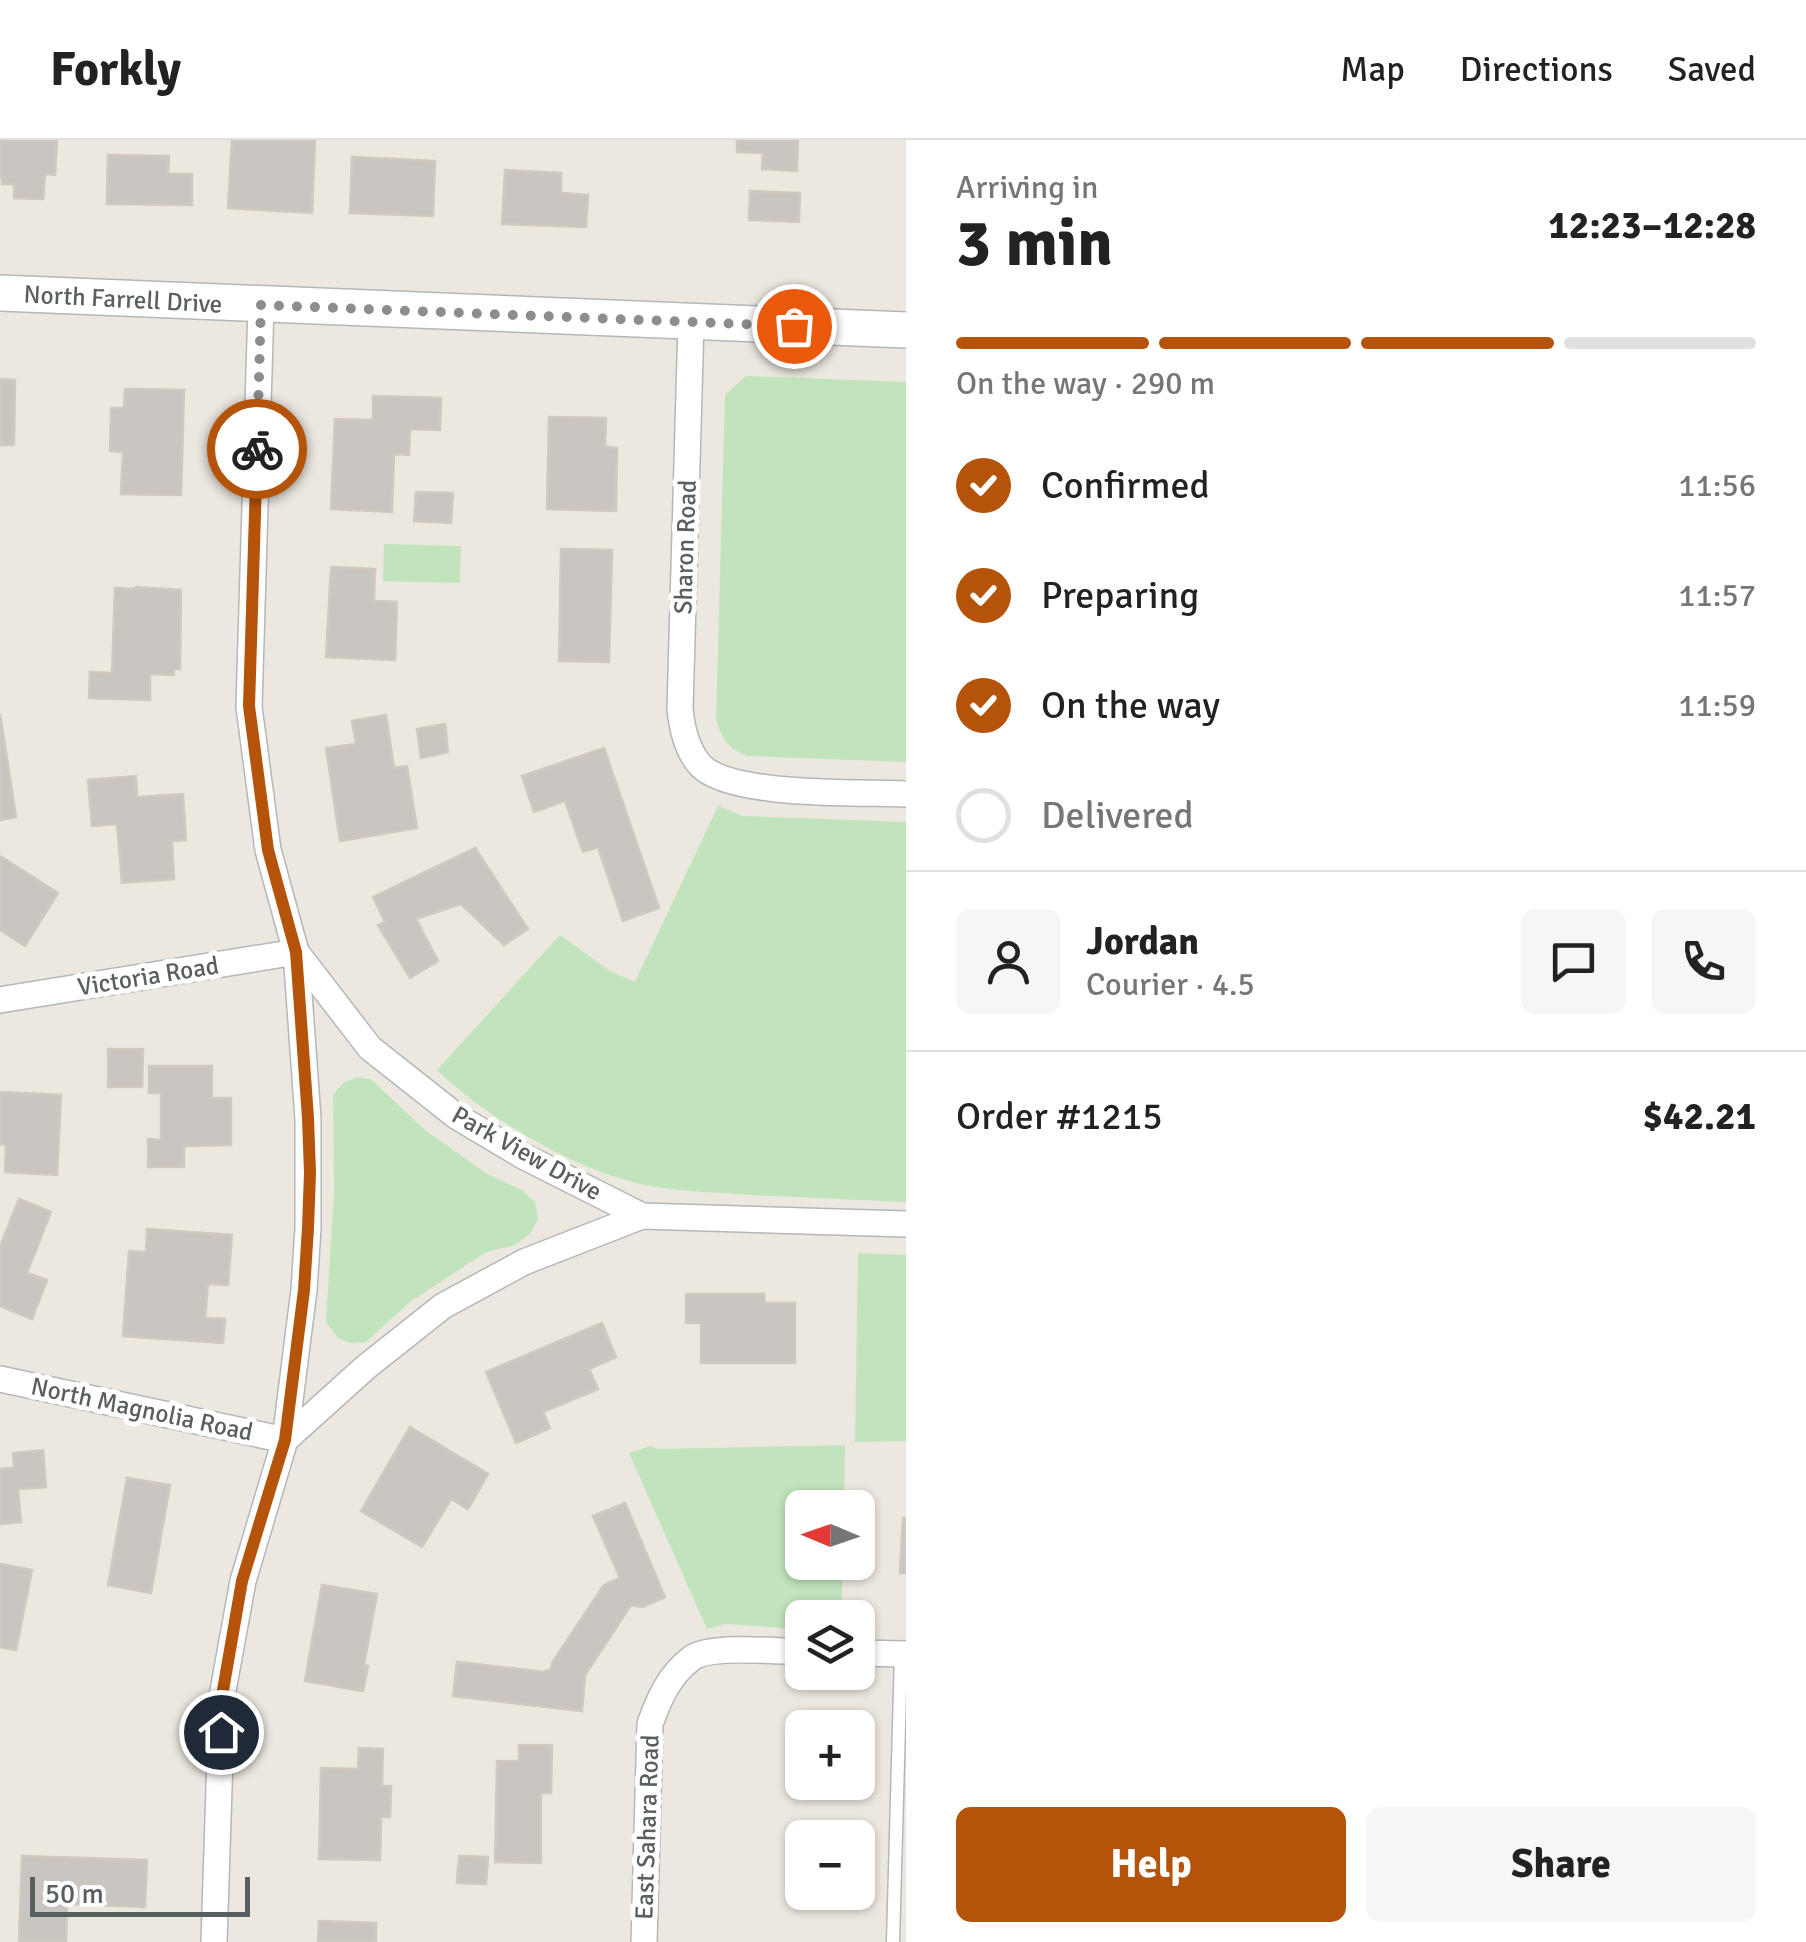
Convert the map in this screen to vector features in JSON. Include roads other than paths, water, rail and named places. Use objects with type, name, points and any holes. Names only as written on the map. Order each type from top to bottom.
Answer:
[{"type":"street","name":"North Farrell Drive","points":[[0,294],[906,330]]},
{"type":"street","points":[[214,1942],[222,1696],[242,1581],[285,1440],[304,1290],[310,1173],[296,952],[268,850],[249,706],[261,305]]},
{"type":"street","name":"Sharon Road","points":[[691,322],[680,708],[686,741],[702,767],[748,786],[906,794]]},
{"type":"street","name":"Victoria Road","points":[[0,1000],[296,952]]},
{"type":"street","name":"Park View Drive","points":[[296,952],[370,1048],[456,1116],[523,1156],[642,1216]]},
{"type":"street","name":"Park View Drive","points":[[285,1440],[366,1367],[443,1306],[524,1262],[642,1216],[906,1224]]},
{"type":"street","name":"North Magnolia Road","points":[[0,1379],[285,1440]]},
{"type":"street","name":"East Sahara Road","points":[[644,1942],[650,1724],[662,1691],[694,1656],[733,1650],[785,1652]]},
{"type":"street","points":[[875,1653],[903,1654]]},
{"type":"lane","points":[[893,1942],[903,1654]]}]
